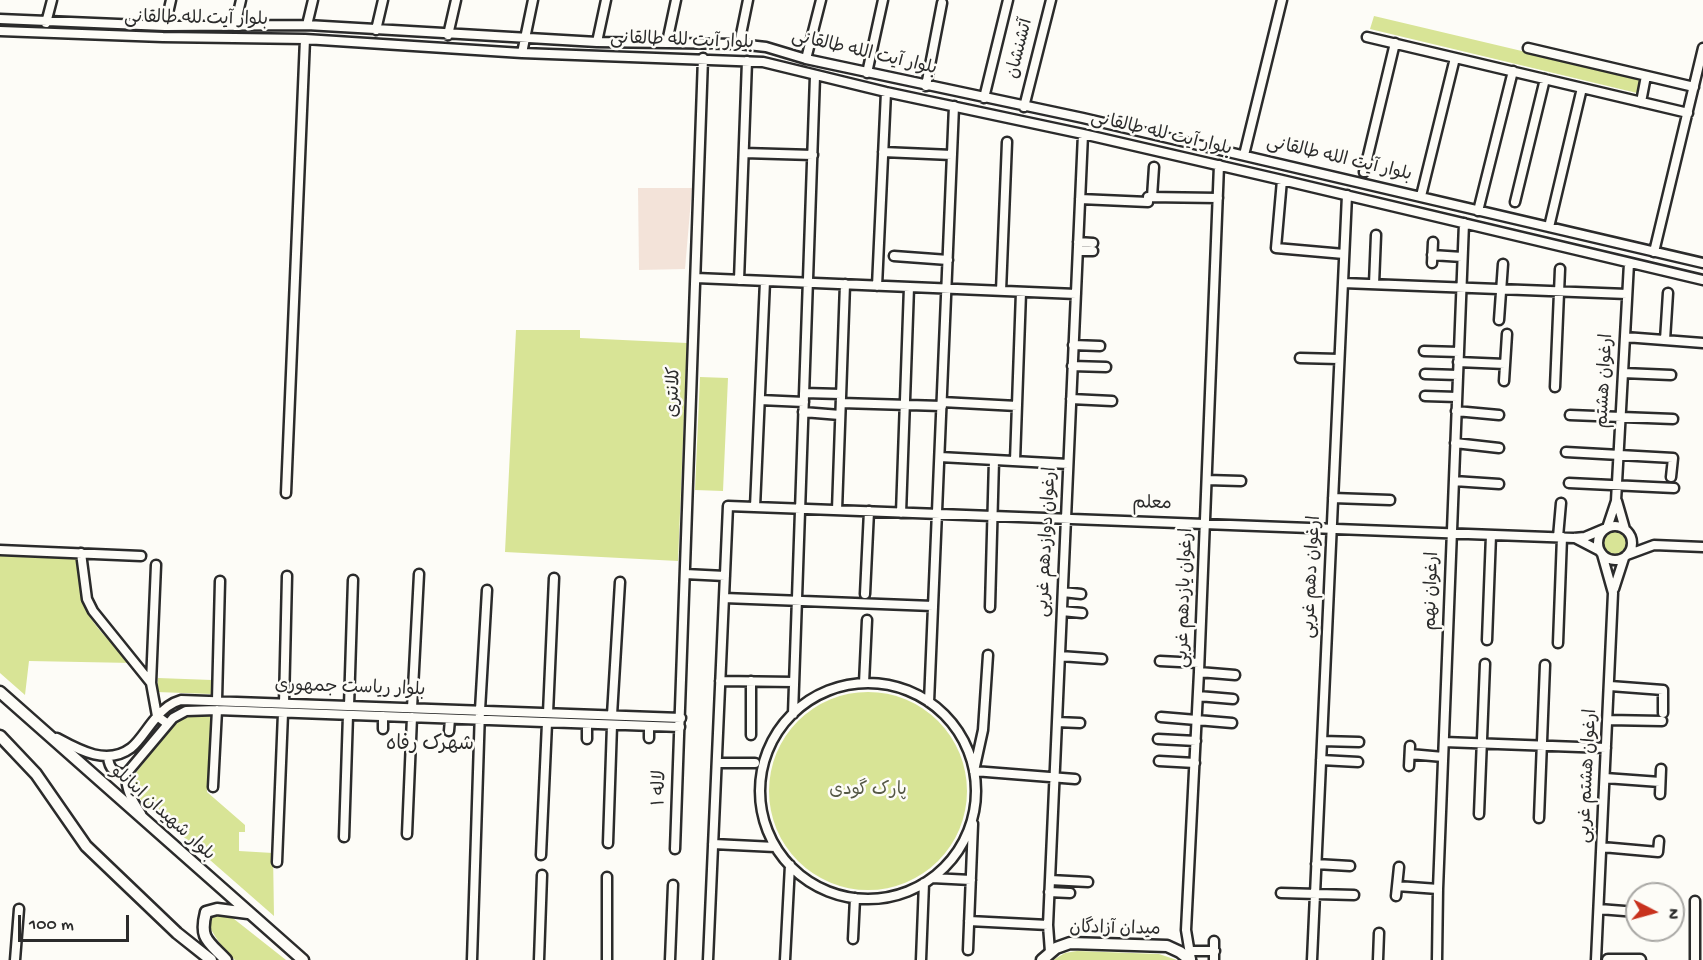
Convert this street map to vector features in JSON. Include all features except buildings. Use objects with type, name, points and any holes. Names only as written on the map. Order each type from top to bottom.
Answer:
[{"type":"main road","name":"بلوار شهیدان اینانلو","points":[[0,692],[303,960]]},
{"type":"main road","points":[[0,736],[36,774],[86,846],[177,933],[211,960]]},
{"type":"main road","points":[[226,960],[208,941],[202,928],[206,912],[218,909],[249,913]]},
{"type":"main road","name":"میدان آزادگان","points":[[1046,956],[1070,943],[1160,946],[1174,949],[1190,957]]},
{"type":"main road","points":[[1608,960],[1640,960]]},
{"type":"street","points":[[44,32],[52,0]]},
{"type":"street","points":[[165,26],[171,0]]},
{"type":"street","points":[[235,26],[241,0]]},
{"type":"street","points":[[307,26],[313,0]]},
{"type":"street","points":[[376,30],[383,0]]},
{"type":"street","points":[[448,35],[456,0]]},
{"type":"street","points":[[522,53],[533,0]]},
{"type":"street","points":[[597,42],[606,0]]},
{"type":"street","points":[[667,42],[676,0]]},
{"type":"street","points":[[739,44],[748,0]]},
{"type":"street","points":[[806,59],[821,0]]},
{"type":"street","points":[[867,73],[883,0]]},
{"type":"street","points":[[984,98],[1008,0]]},
{"type":"street","name":"آتشنشان","points":[[1024,107],[1051,0]]},
{"type":"street","points":[[1244,155],[1282,0]]},
{"type":"street","points":[[926,86],[942,3]]},
{"type":"street","name":"بلوار آیت الله طالقانی","points":[[0,19],[165,26],[307,26],[525,39],[739,44],[766,47],[806,59],[1083,118],[1703,263]]},
{"type":"street","name":"بلوار آیت لله طالقانی","points":[[0,31],[163,38],[305,39],[522,53],[763,62],[815,76],[1219,165],[1629,263]]},
{"type":"street","points":[[1367,37],[1688,113]]},
{"type":"street","points":[[286,494],[305,39]]},
{"type":"street","points":[[1364,172],[1395,43]]},
{"type":"street","points":[[1528,48],[1694,87]]},
{"type":"street","points":[[1654,252],[1703,48]]},
{"type":"street","name":"کلانتری","points":[[680,728],[703,58]]},
{"type":"street","points":[[1421,196],[1455,58]]},
{"type":"street","points":[[739,280],[747,61]]},
{"type":"street","points":[[1478,211],[1513,71]]},
{"type":"street","points":[[793,714],[815,76]]},
{"type":"street","points":[[1641,102],[1646,76]]},
{"type":"street","points":[[1515,202],[1545,79]]},
{"type":"street","points":[[1549,227],[1582,88]]},
{"type":"street","points":[[877,286],[886,92]]},
{"type":"street","points":[[997,116],[999,101]]},
{"type":"street","points":[[929,702],[954,106]]},
{"type":"street","name":"ارغوان دوازدهم غربی","points":[[1046,956],[1083,134]]},
{"type":"street","points":[[1000,291],[1007,142]]},
{"type":"street","points":[[883,152],[952,155]]},
{"type":"street","points":[[744,153],[813,156]]},
{"type":"street","name":"ارغوان یازدهم غربی","points":[[1190,957],[1186,930],[1197,720],[1219,165]]},
{"type":"street","points":[[1152,197],[1154,167]]},
{"type":"street","points":[[1282,180],[1276,248],[1344,254]]},
{"type":"street","points":[[1370,201],[1374,186]]},
{"type":"street","name":"ارغوان دهم غربی","points":[[1312,960],[1347,195]]},
{"type":"street","points":[[1080,199],[1148,201],[1148,197],[1218,198]]},
{"type":"street","name":"ارغوان نهم","points":[[1437,960],[1464,223]]},
{"type":"street","points":[[1374,284],[1376,235]]},
{"type":"street","points":[[1433,242],[1432,259],[1462,257]]},
{"type":"street","points":[[1078,246],[1093,247]]},
{"type":"street","points":[[894,256],[948,260]]},
{"type":"street","points":[[1629,263],[1703,280]]},
{"type":"street","name":"ارغوان هشتم","points":[[1616,501],[1629,263]]},
{"type":"street","points":[[1499,320],[1503,264]]},
{"type":"street","points":[[1555,387],[1560,269]]},
{"type":"street","points":[[696,278],[1076,294]]},
{"type":"street","points":[[755,507],[765,281]]},
{"type":"street","points":[[1343,283],[1627,294]]},
{"type":"street","points":[[837,510],[845,284]]},
{"type":"street","points":[[901,513],[909,287]]},
{"type":"street","points":[[1015,461],[1021,292]]},
{"type":"street","points":[[1665,340],[1668,293]]},
{"type":"street","points":[[1504,381],[1507,334]]},
{"type":"street","points":[[1625,337],[1703,343]]},
{"type":"street","points":[[1073,345],[1100,346]]},
{"type":"street","points":[[1424,351],[1505,364]]},
{"type":"street","points":[[1300,358],[1340,359]]},
{"type":"street","points":[[1072,366],[1106,367]]},
{"type":"street","points":[[1623,373],[1671,375]]},
{"type":"street","points":[[1425,374],[1458,375]]},
{"type":"street","points":[[1425,396],[1457,397]]},
{"type":"street","points":[[760,400],[804,397],[841,398],[905,405],[1017,406]]},
{"type":"street","points":[[1071,399],[1112,401]]},
{"type":"street","points":[[1456,411],[1499,415]]},
{"type":"street","points":[[803,412],[840,415]]},
{"type":"street","points":[[1570,415],[1673,419]]},
{"type":"street","points":[[1455,443],[1499,448]]},
{"type":"street","points":[[1566,452],[1673,458],[1671,477]]},
{"type":"street","points":[[940,457],[1068,464]]},
{"type":"street","points":[[990,607],[994,460]]},
{"type":"street","points":[[1207,480],[1241,482]]},
{"type":"street","points":[[1454,481],[1499,484]]},
{"type":"street","points":[[1569,483],[1674,488]]},
{"type":"street","points":[[1333,498],[1390,500]]},
{"type":"street","points":[[1613,593],[1601,553],[1599,537],[1606,528],[1616,501]]},
{"type":"street","points":[[1613,593],[1632,545],[1616,501]]},
{"type":"street","points":[[1558,643],[1561,502]]},
{"type":"street","name":"معلم","points":[[725,576],[728,506],[1574,538]]},
{"type":"street","points":[[865,594],[869,511]]},
{"type":"street","points":[[1574,538],[1585,537],[1616,526],[1642,542],[1654,545],[1703,547]]},
{"type":"street","points":[[1487,640],[1491,535]]},
{"type":"street","points":[[1574,538],[1615,560],[1654,545]]},
{"type":"street","points":[[0,550],[141,556]]},
{"type":"street","points":[[81,553],[87,600],[93,611],[151,683]]},
{"type":"street","points":[[156,565],[151,683],[157,716],[168,724]]},
{"type":"street","points":[[407,834],[419,574]]},
{"type":"street","points":[[685,574],[725,576],[708,960]]},
{"type":"street","points":[[277,862],[287,576]]},
{"type":"street","points":[[542,855],[554,578]]},
{"type":"street","points":[[344,837],[353,580]]},
{"type":"street","points":[[217,700],[220,581]]},
{"type":"street","points":[[612,715],[620,582]]},
{"type":"street","points":[[472,960],[479,715],[487,590]]},
{"type":"street","points":[[1063,592],[1081,594]]},
{"type":"street","name":"ارغوان هشتم غربی","points":[[1596,960],[1613,593]]},
{"type":"street","points":[[724,598],[933,606]]},
{"type":"street","points":[[1062,611],[1082,613]]},
{"type":"street","points":[[864,683],[867,620]]},
{"type":"street","points":[[974,771],[983,730],[988,656]]},
{"type":"street","points":[[1060,656],[1102,659]]},
{"type":"street","points":[[1160,661],[1235,675]]},
{"type":"street","points":[[1479,814],[1485,664]]},
{"type":"street","points":[[1539,818],[1545,664]]},
{"type":"street","points":[[720,681],[794,682]]},
{"type":"street","points":[[750,681],[751,735]]},
{"type":"street","points":[[968,950],[976,791],[974,771],[968,751],[958,732],[929,702],[898,687],[864,683],[825,692],[808,701],[780,729],[770,746],[761,779],[763,814],[775,847],[801,875],[819,887],[855,898],[873,899],[891,896],[908,891],[928,880],[946,865],[959,849],[974,812]]},
{"type":"street","points":[[1608,720],[1663,717],[1663,690],[1610,686]]},
{"type":"street","points":[[1198,696],[1233,699]]},
{"type":"street","name":"بلوار ریاست جمهوری","points":[[108,757],[132,748],[157,716],[174,702],[217,700],[284,708]]},
{"type":"street","name":"بلوار ریاست جمهوری","points":[[126,774],[180,713],[201,710],[284,708],[548,718],[612,715],[681,718]]},
{"type":"street","points":[[213,787],[217,710]]},
{"type":"street","name":"بلوار ریاست جمهوری","points":[[348,710],[383,716],[412,713],[450,719],[465,715]]},
{"type":"street","points":[[383,716],[383,729]]},
{"type":"street","points":[[1161,717],[1232,723]]},
{"type":"street","name":"بلوار ریاست جمهوری","points":[[548,718],[587,724],[680,728]]},
{"type":"street","points":[[449,731],[450,719]]},
{"type":"street","points":[[1057,722],[1080,723]]},
{"type":"street","points":[[587,724],[587,739]]},
{"type":"street","points":[[608,843],[612,725]]},
{"type":"street","points":[[649,726],[649,738]]},
{"type":"street","name":"لاله ۱","points":[[675,849],[680,728]]},
{"type":"street","points":[[45,733],[91,754],[108,757],[112,770],[126,774],[129,795],[148,825]]},
{"type":"street","points":[[1158,739],[1196,741]]},
{"type":"street","points":[[1322,741],[1359,742]]},
{"type":"street","points":[[1444,742],[1606,748]]},
{"type":"street","points":[[1409,766],[1410,750],[1443,757]]},
{"type":"street","points":[[1321,760],[1358,762]]},
{"type":"street","points":[[1159,761],[1195,763]]},
{"type":"street","points":[[717,763],[755,763]]},
{"type":"street","points":[[1660,794],[1661,769]]},
{"type":"street","points":[[974,771],[1075,779]]},
{"type":"street","points":[[1605,778],[1660,782]]},
{"type":"street","points":[[1602,847],[1658,852],[1659,841]]},
{"type":"street","points":[[713,844],[775,847]]},
{"type":"street","points":[[1316,864],[1350,866]]},
{"type":"street","points":[[785,960],[790,865]]},
{"type":"street","points":[[1399,867],[1397,891],[1438,889]]},
{"type":"street","points":[[539,960],[542,875]]},
{"type":"street","points":[[606,960],[607,877]]},
{"type":"street","points":[[928,880],[971,880]]},
{"type":"street","points":[[921,960],[928,880]]},
{"type":"street","points":[[1050,880],[1088,882]]},
{"type":"street","points":[[670,960],[673,885]]},
{"type":"street","points":[[1049,892],[1070,893]]},
{"type":"street","points":[[1281,893],[1354,895]]},
{"type":"street","points":[[853,939],[855,898]]},
{"type":"street","points":[[1695,901],[1695,960]]},
{"type":"street","points":[[15,960],[19,909]]},
{"type":"street","points":[[1599,909],[1625,911]]},
{"type":"street","points":[[969,921],[1048,925]]},
{"type":"street","points":[[1378,960],[1379,933]]},
{"type":"street","points":[[1190,957],[1215,955],[1214,941]]},
{"type":"shaded area","points":[[638,188],[692,188],[685,269],[639,270]]},
{"type":"green space","points":[[1374,16],[1640,79],[1643,83],[1641,92],[1637,93],[1370,29]]},
{"type":"green space","points":[[516,330],[580,330],[580,338],[687,343],[678,561],[505,552]]},
{"type":"green space","points":[[700,377],[728,378],[723,491],[695,490]]},
{"type":"green space","points":[[1614,530],[1622,534],[1626,542],[1622,550],[1614,554],[1606,550],[1602,542],[1606,534]]},
{"type":"green space","points":[[0,556],[77,558],[86,610],[104,635],[133,663],[29,661],[25,695],[0,673]]},
{"type":"green space","points":[[158,678],[212,680],[211,694],[157,692]]},
{"type":"green space","name":"پارک گودی","points":[[858,692],[878,692],[906,699],[931,714],[945,728],[960,753],[967,781],[967,801],[960,829],[945,854],[931,868],[897,886],[878,890],[858,890],[830,883],[805,868],[791,854],[773,820],[769,801],[769,781],[776,753],[791,728],[805,714],[839,696]]},
{"type":"green space","points":[[211,713],[207,792],[245,825],[245,832],[239,832],[239,851],[273,853],[274,916],[131,791],[129,782],[178,718]]},
{"type":"green space","points":[[213,914],[229,915],[286,960],[235,960],[222,946],[206,919]]},
{"type":"green space","points":[[1077,951],[1159,954],[1177,960],[1053,960],[1065,953]]},
{"type":"district","name":"شهرک رفاه","points":[[430,746]]}]
